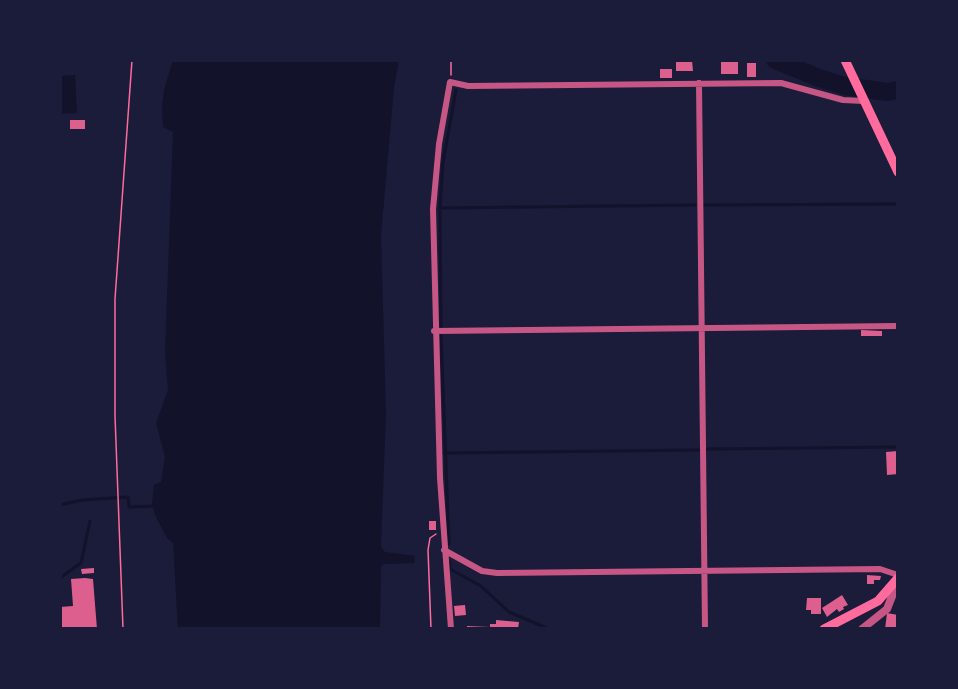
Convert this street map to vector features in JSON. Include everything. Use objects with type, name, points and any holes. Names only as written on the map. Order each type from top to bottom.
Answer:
[{"type":"main road","points":[[847,64],[898,172]]},
{"type":"main road","points":[[824,629],[878,601],[898,578]]},
{"type":"street","points":[[451,629],[444,550],[434,332],[433,209],[439,144],[450,82],[468,86],[781,82],[843,100],[862,98]]},
{"type":"street","points":[[699,82],[705,629]]},
{"type":"street","points":[[434,332],[898,326]]},
{"type":"street","points":[[444,550],[483,571],[497,573],[880,569],[898,578],[887,609],[862,629]]},
{"type":"path","points":[[123,629],[117,506],[115,299],[132,60]]},
{"type":"path","points":[[450,82],[451,60]]},
{"type":"path","points":[[431,629],[428,550],[430,538],[436,534]]},
{"type":"shaded area","points":[[173,60],[399,60],[394,87],[381,236],[386,413],[381,547],[385,552],[415,556],[414,563],[384,564],[381,567],[380,629],[178,629],[173,543],[167,538],[155,515],[152,503],[154,485],[161,482],[165,457],[156,423],[168,390],[165,352],[173,132],[163,127],[162,107],[164,90]]},
{"type":"shaded area","points":[[75,75],[77,113],[60,114],[60,76]]},
{"type":"building","points":[[676,60],[692,60],[693,71],[676,71]]},
{"type":"building","points":[[721,60],[738,60],[738,74],[721,74]]},
{"type":"building","points":[[747,63],[756,63],[756,77],[747,77]]},
{"type":"building","points":[[660,69],[672,69],[672,78],[660,78]]},
{"type":"building","points":[[70,120],[85,120],[85,129],[70,129]]},
{"type":"building","points":[[861,330],[882,331],[882,336],[861,336]]},
{"type":"building","points":[[898,451],[898,474],[887,475],[886,452]]},
{"type":"building","points":[[429,521],[436,521],[436,530],[429,530]]},
{"type":"building","points":[[94,568],[94,573],[82,574],[81,569]]},
{"type":"building","points":[[867,575],[881,576],[880,580],[874,580],[874,584],[867,584]]},
{"type":"building","points":[[71,579],[93,579],[97,629],[60,629],[60,607],[73,606]]},
{"type":"building","points":[[842,595],[848,605],[839,612],[837,609],[827,617],[822,608]]},
{"type":"building","points":[[807,598],[821,598],[821,614],[811,614],[811,610],[806,610]]},
{"type":"building","points":[[465,605],[466,615],[455,616],[454,606]]},
{"type":"building","points":[[887,613],[898,615],[896,629],[885,629]]},
{"type":"building","points":[[496,620],[519,622],[518,629],[467,629],[467,626],[490,627],[490,624],[496,624]]},
{"type":"waterway","points":[[775,60],[845,86],[887,92],[898,90]]},
{"type":"waterway","points":[[441,328],[440,208],[443,162],[456,90]]},
{"type":"waterway","points":[[703,205],[898,204]]},
{"type":"waterway","points":[[440,208],[695,205]]},
{"type":"waterway","points":[[441,335],[449,544]]},
{"type":"waterway","points":[[707,449],[898,447]]},
{"type":"waterway","points":[[444,453],[699,450]]},
{"type":"waterway","points":[[60,505],[82,500],[128,497],[129,507],[156,506]]},
{"type":"waterway","points":[[60,578],[81,563],[90,521]]},
{"type":"waterway","points":[[450,562],[450,569],[481,586],[509,612],[549,629]]}]
